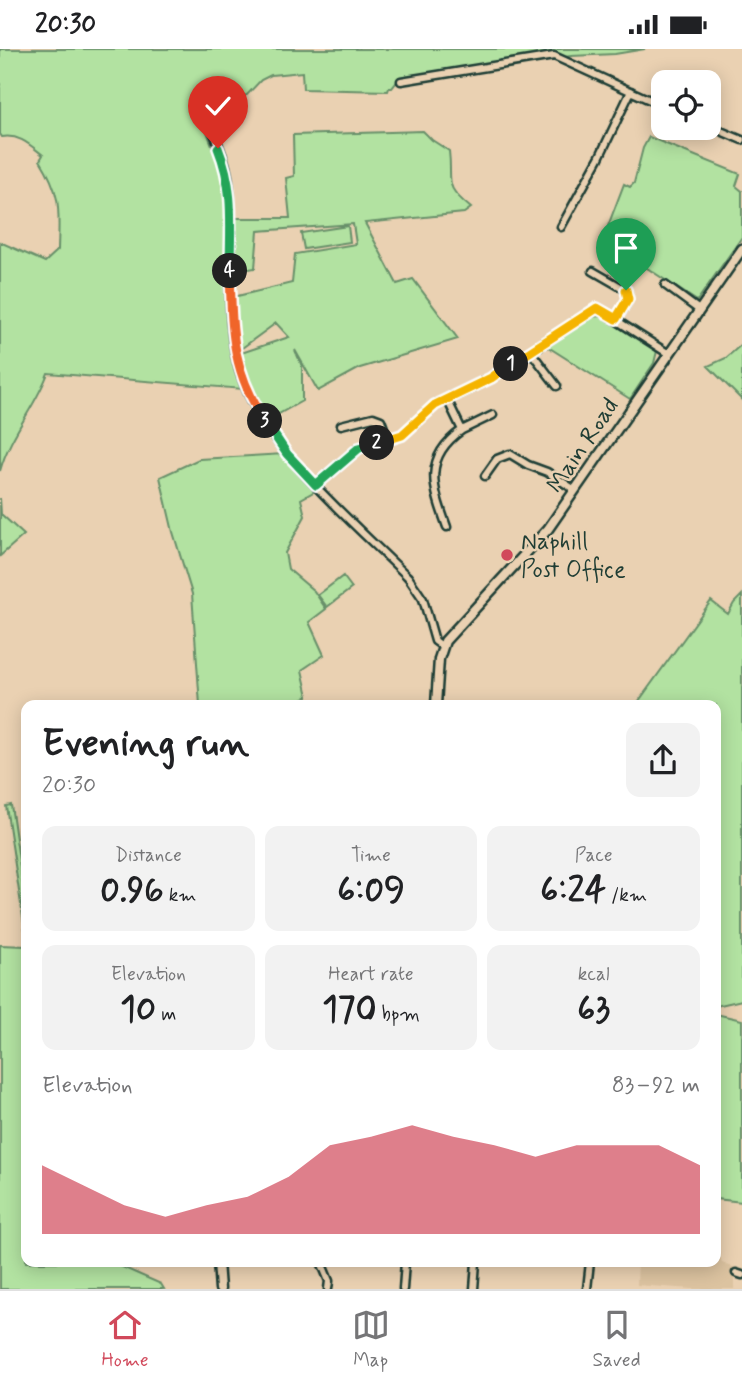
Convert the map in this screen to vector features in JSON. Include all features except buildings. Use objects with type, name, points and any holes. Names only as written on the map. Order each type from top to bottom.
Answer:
[{"type":"street","points":[[401,82],[554,56],[651,100]]},
{"type":"street","points":[[561,227],[599,158],[631,91]]},
{"type":"street","points":[[205,108],[229,180],[232,321],[244,384],[287,454],[408,577],[423,599],[435,641],[441,648],[436,700]]},
{"type":"street","points":[[721,131],[742,140]]},
{"type":"street","name":"Main Road","points":[[441,648],[548,529],[742,249]]},
{"type":"street","points":[[593,271],[626,290],[628,294],[628,299],[616,319]]},
{"type":"street","points":[[665,285],[699,310]]},
{"type":"street","points":[[316,485],[359,448],[402,435],[435,405],[491,378],[597,308],[668,354]]},
{"type":"street","points":[[531,352],[557,386]]},
{"type":"street","points":[[447,399],[462,430]]},
{"type":"street","points":[[447,527],[435,493],[437,455],[446,441],[493,415]]},
{"type":"street","points":[[341,425],[373,417],[381,420],[388,439]]},
{"type":"street","points":[[485,476],[497,459],[510,454],[547,472],[575,490]]},
{"type":"street","points":[[218,1267],[220,1289]]},
{"type":"street","points":[[323,1267],[329,1281],[328,1289]]},
{"type":"street","points":[[402,1289],[404,1267]]},
{"type":"street","points":[[474,1289],[476,1267]]},
{"type":"street","points":[[587,1289],[589,1267]]},
{"type":"shaded area","points":[[721,1258],[722,1263],[736,1268],[734,1289],[637,1285],[638,1267],[721,1267]]},
{"type":"green space","points":[[0,49],[645,49],[615,54],[571,56],[396,83],[388,91],[303,89],[302,72],[271,75],[261,80],[247,95],[210,107],[198,108],[224,177],[227,213],[226,294],[233,357],[243,389],[48,373],[10,445],[0,471],[0,242],[45,262],[58,250],[59,224],[56,194],[40,160],[43,155],[24,141],[14,137],[2,137],[0,134]]},
{"type":"green space","points":[[423,131],[449,151],[452,188],[471,208],[464,213],[365,223],[397,284],[413,279],[458,339],[360,368],[318,391],[295,350],[302,366],[302,401],[266,421],[238,354],[289,337],[276,323],[238,351],[233,297],[292,283],[295,254],[356,244],[353,224],[258,231],[255,268],[232,272],[234,218],[290,218],[286,178],[294,176],[293,135]]},
{"type":"green space","points":[[649,137],[740,174],[736,186],[742,191],[742,237],[697,301],[603,239],[624,184],[630,187],[634,183],[643,148]]},
{"type":"green space","points":[[348,226],[350,242],[304,249],[301,233]]},
{"type":"green space","points":[[602,316],[657,351],[654,363],[630,399],[545,345],[588,317]]},
{"type":"green space","points":[[742,344],[742,400],[708,366],[726,358]]},
{"type":"green space","points":[[284,454],[316,488],[301,499],[305,516],[285,553],[288,569],[314,591],[326,609],[309,622],[324,655],[302,670],[308,696],[300,700],[200,700],[192,594],[160,477],[199,459]]},
{"type":"green space","points":[[0,498],[1,514],[24,535],[0,556]]},
{"type":"green space","points":[[343,576],[352,588],[327,607],[318,595]]},
{"type":"green space","points":[[742,595],[742,1000],[721,1005],[721,700],[640,700],[711,601],[728,614]]},
{"type":"green space","points":[[11,805],[21,873],[21,904],[6,806]]},
{"type":"green space","points":[[0,945],[21,946],[21,1267],[122,1267],[161,1284],[164,1289],[0,1289]]},
{"type":"green space","points":[[721,1015],[742,1020],[742,1202],[721,1200]]},
{"type":"place","name":"Naphill Post Office","points":[[507,555]]},
{"type":"route","points":[[218,148],[229,180],[232,209],[230,269],[234,342],[244,384],[287,454],[316,485],[359,448],[402,435],[435,405],[491,378],[597,308],[616,319],[628,299],[626,290]]}]
